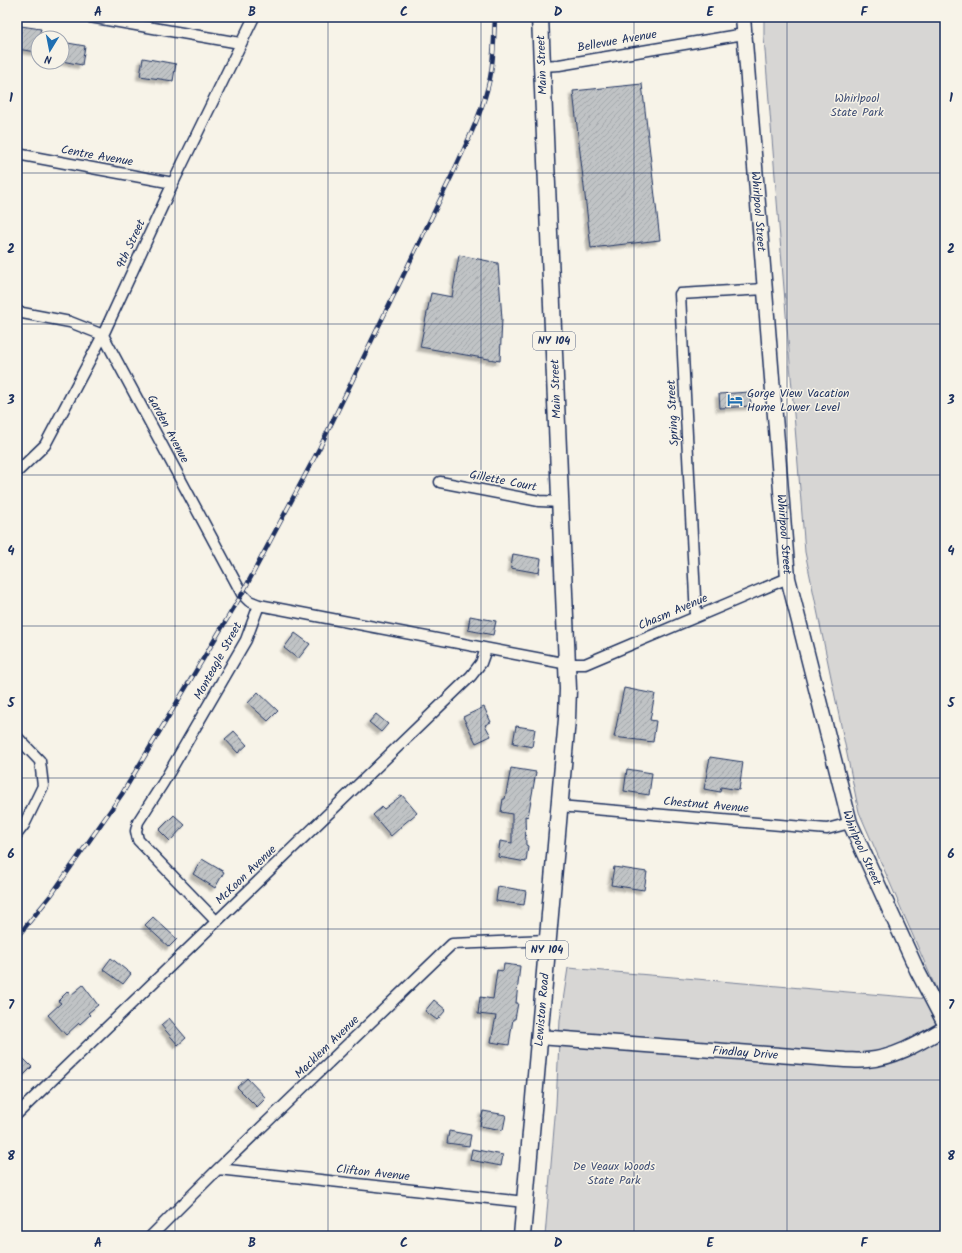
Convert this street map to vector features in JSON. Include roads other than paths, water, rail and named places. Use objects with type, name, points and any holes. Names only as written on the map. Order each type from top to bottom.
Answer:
[{"type":"main road","name":"Main Street","points":[[540,17],[568,664]]},
{"type":"main road","name":"Lewiston Road","points":[[522,1236],[567,718],[568,664]]},
{"type":"street","points":[[90,17],[240,43]]},
{"type":"street","name":"9th Street","points":[[17,472],[45,445],[103,335],[173,183],[254,17]]},
{"type":"street","name":"Whirlpool Street","points":[[743,17],[788,578],[850,824],[917,970],[945,1024]]},
{"type":"street","name":"Bellevue Avenue","points":[[542,66],[559,65],[744,34]]},
{"type":"street","name":"Centre Avenue","points":[[17,154],[173,183]]},
{"type":"street","name":"Spring Street","points":[[696,617],[680,294],[765,289]]},
{"type":"street","points":[[17,312],[70,322],[103,335]]},
{"type":"street","name":"Garden Avenue","points":[[103,335],[242,594],[249,601],[260,605]]},
{"type":"street","name":"Gillette Court","points":[[440,482],[539,501],[562,502]]},
{"type":"street","name":"Chasm Avenue","points":[[568,664],[585,664],[788,578]]},
{"type":"street","points":[[260,605],[568,664]]},
{"type":"street","name":"Monteagle Street","points":[[216,921],[138,840],[136,836],[136,826],[246,640],[260,605]]},
{"type":"street","name":"McKoon Avenue","points":[[17,1114],[471,676],[481,663],[486,649]]},
{"type":"street","points":[[17,737],[40,761],[43,786],[24,825],[17,834]]},
{"type":"street","name":"Chestnut Avenue","points":[[559,806],[827,829],[850,824]]},
{"type":"street","name":"Macklem Avenue","points":[[151,1236],[218,1169],[452,944],[548,940]]},
{"type":"street","name":"Findlay Drive","points":[[539,1037],[845,1060],[868,1060],[891,1056],[945,1028]]},
{"type":"street","name":"Clifton Avenue","points":[[218,1169],[525,1202]]},
{"type":"railway","points":[[17,937],[52,894],[122,794],[242,594],[320,447],[453,173],[474,126],[490,78],[495,17]]},
{"type":"place","name":"Gorge View Vacation Home Lower Level","points":[[735,400]]},
{"type":"park label","name":"Whirlpool State Park","points":[[857,105]]},
{"type":"park label","name":"De Veaux Woods State Park","points":[[614,1173]]}]
